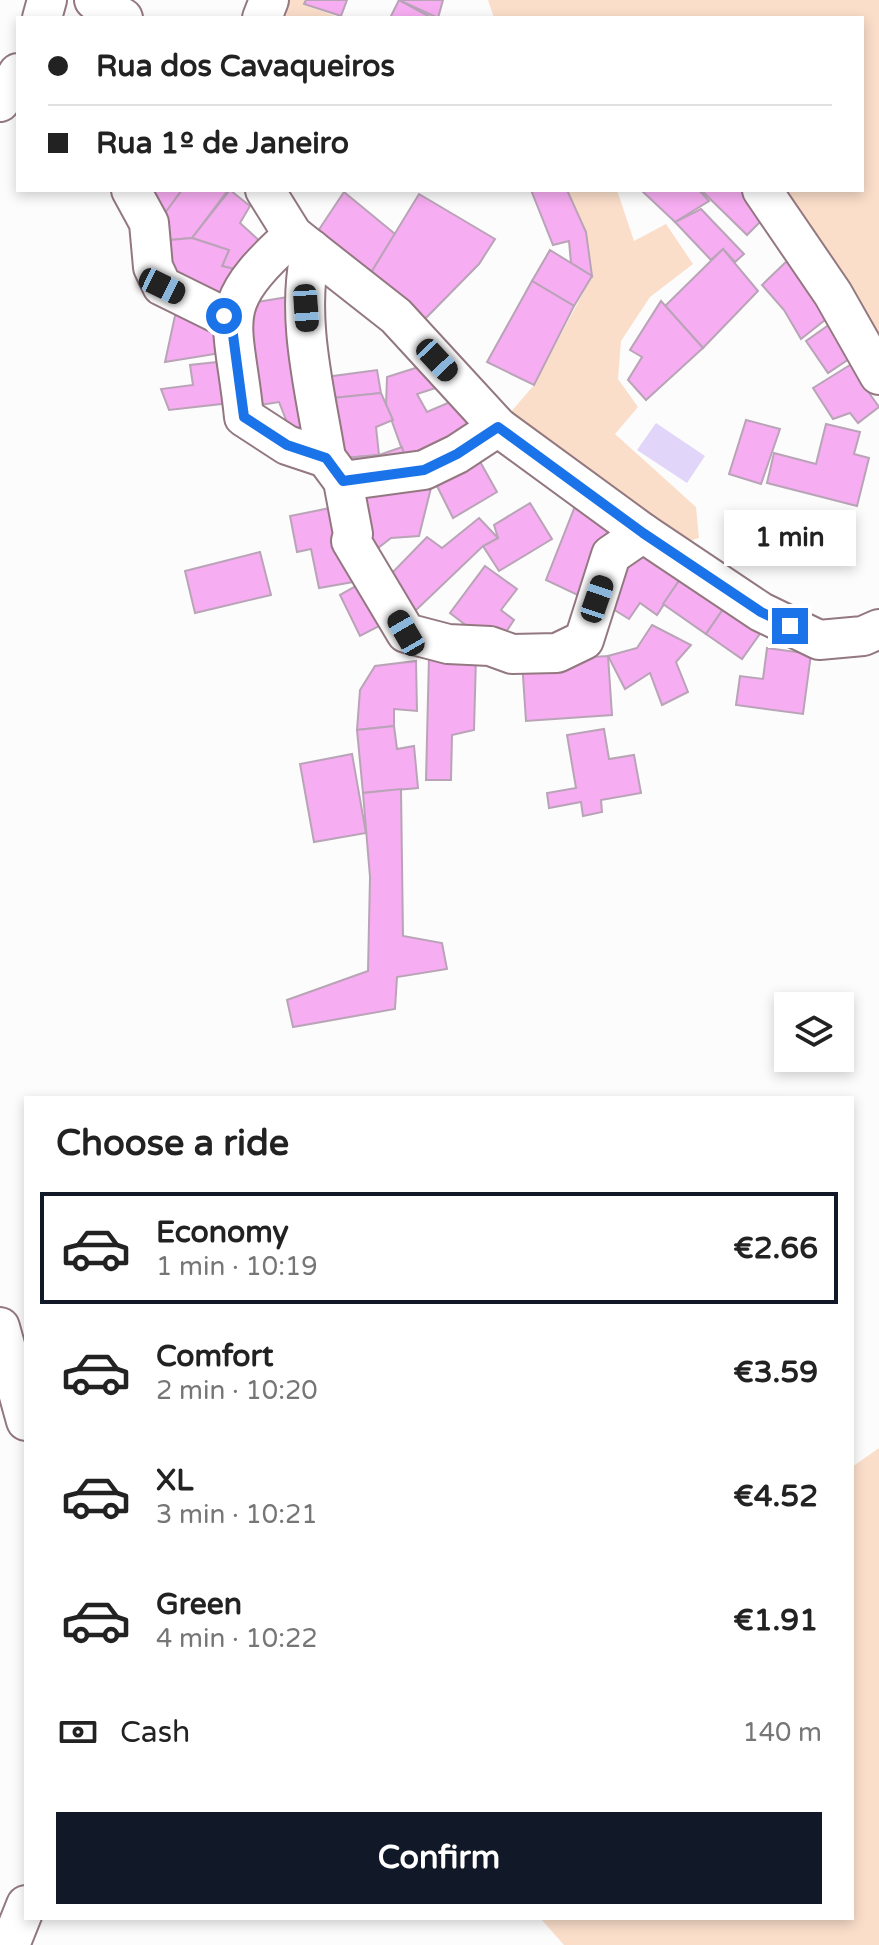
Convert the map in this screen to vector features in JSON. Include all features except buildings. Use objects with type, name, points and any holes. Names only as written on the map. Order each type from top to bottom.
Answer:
[{"type":"street","points":[[0,102],[16,76]]},
{"type":"street","points":[[132,192],[149,223],[153,267],[162,286],[231,320]]},
{"type":"street","points":[[266,192],[302,242],[396,316],[498,427],[643,533],[761,612],[819,640],[863,636],[879,629]]},
{"type":"street","points":[[763,192],[833,294],[879,375]]},
{"type":"street","points":[[302,242],[255,269],[234,303],[231,320],[244,417],[287,445],[334,469],[424,470],[457,454],[498,427]]},
{"type":"street","points":[[302,242],[308,345],[334,469],[353,534],[351,541],[406,633],[448,644],[490,646],[512,654],[557,653],[584,640],[611,555],[643,533]]},
{"type":"street","points":[[0,1327],[24,1414]]},
{"type":"street","points":[[10,1945],[24,1910]]},
{"type":"shaded area","points":[[260,0],[306,0],[305,5],[335,16],[250,16]]},
{"type":"shaded area","points":[[488,0],[879,0],[879,375],[763,192],[864,192],[864,16],[493,16]]},
{"type":"shaded area","points":[[568,192],[618,192],[634,241],[666,224],[693,264],[650,297],[621,341],[618,379],[638,407],[615,434],[696,507],[699,538],[666,548],[498,427],[534,385],[592,276],[586,232]]},
{"type":"shaded area","points":[[656,423],[705,456],[687,483],[637,450]]},
{"type":"shaded area","points":[[879,1448],[879,1945],[564,1945],[542,1920],[854,1920],[854,1466]]},
{"type":"route","points":[[224,316],[231,320],[244,417],[287,445],[326,458],[343,481],[424,470],[457,454],[498,427],[643,533],[761,612],[790,626]]}]
